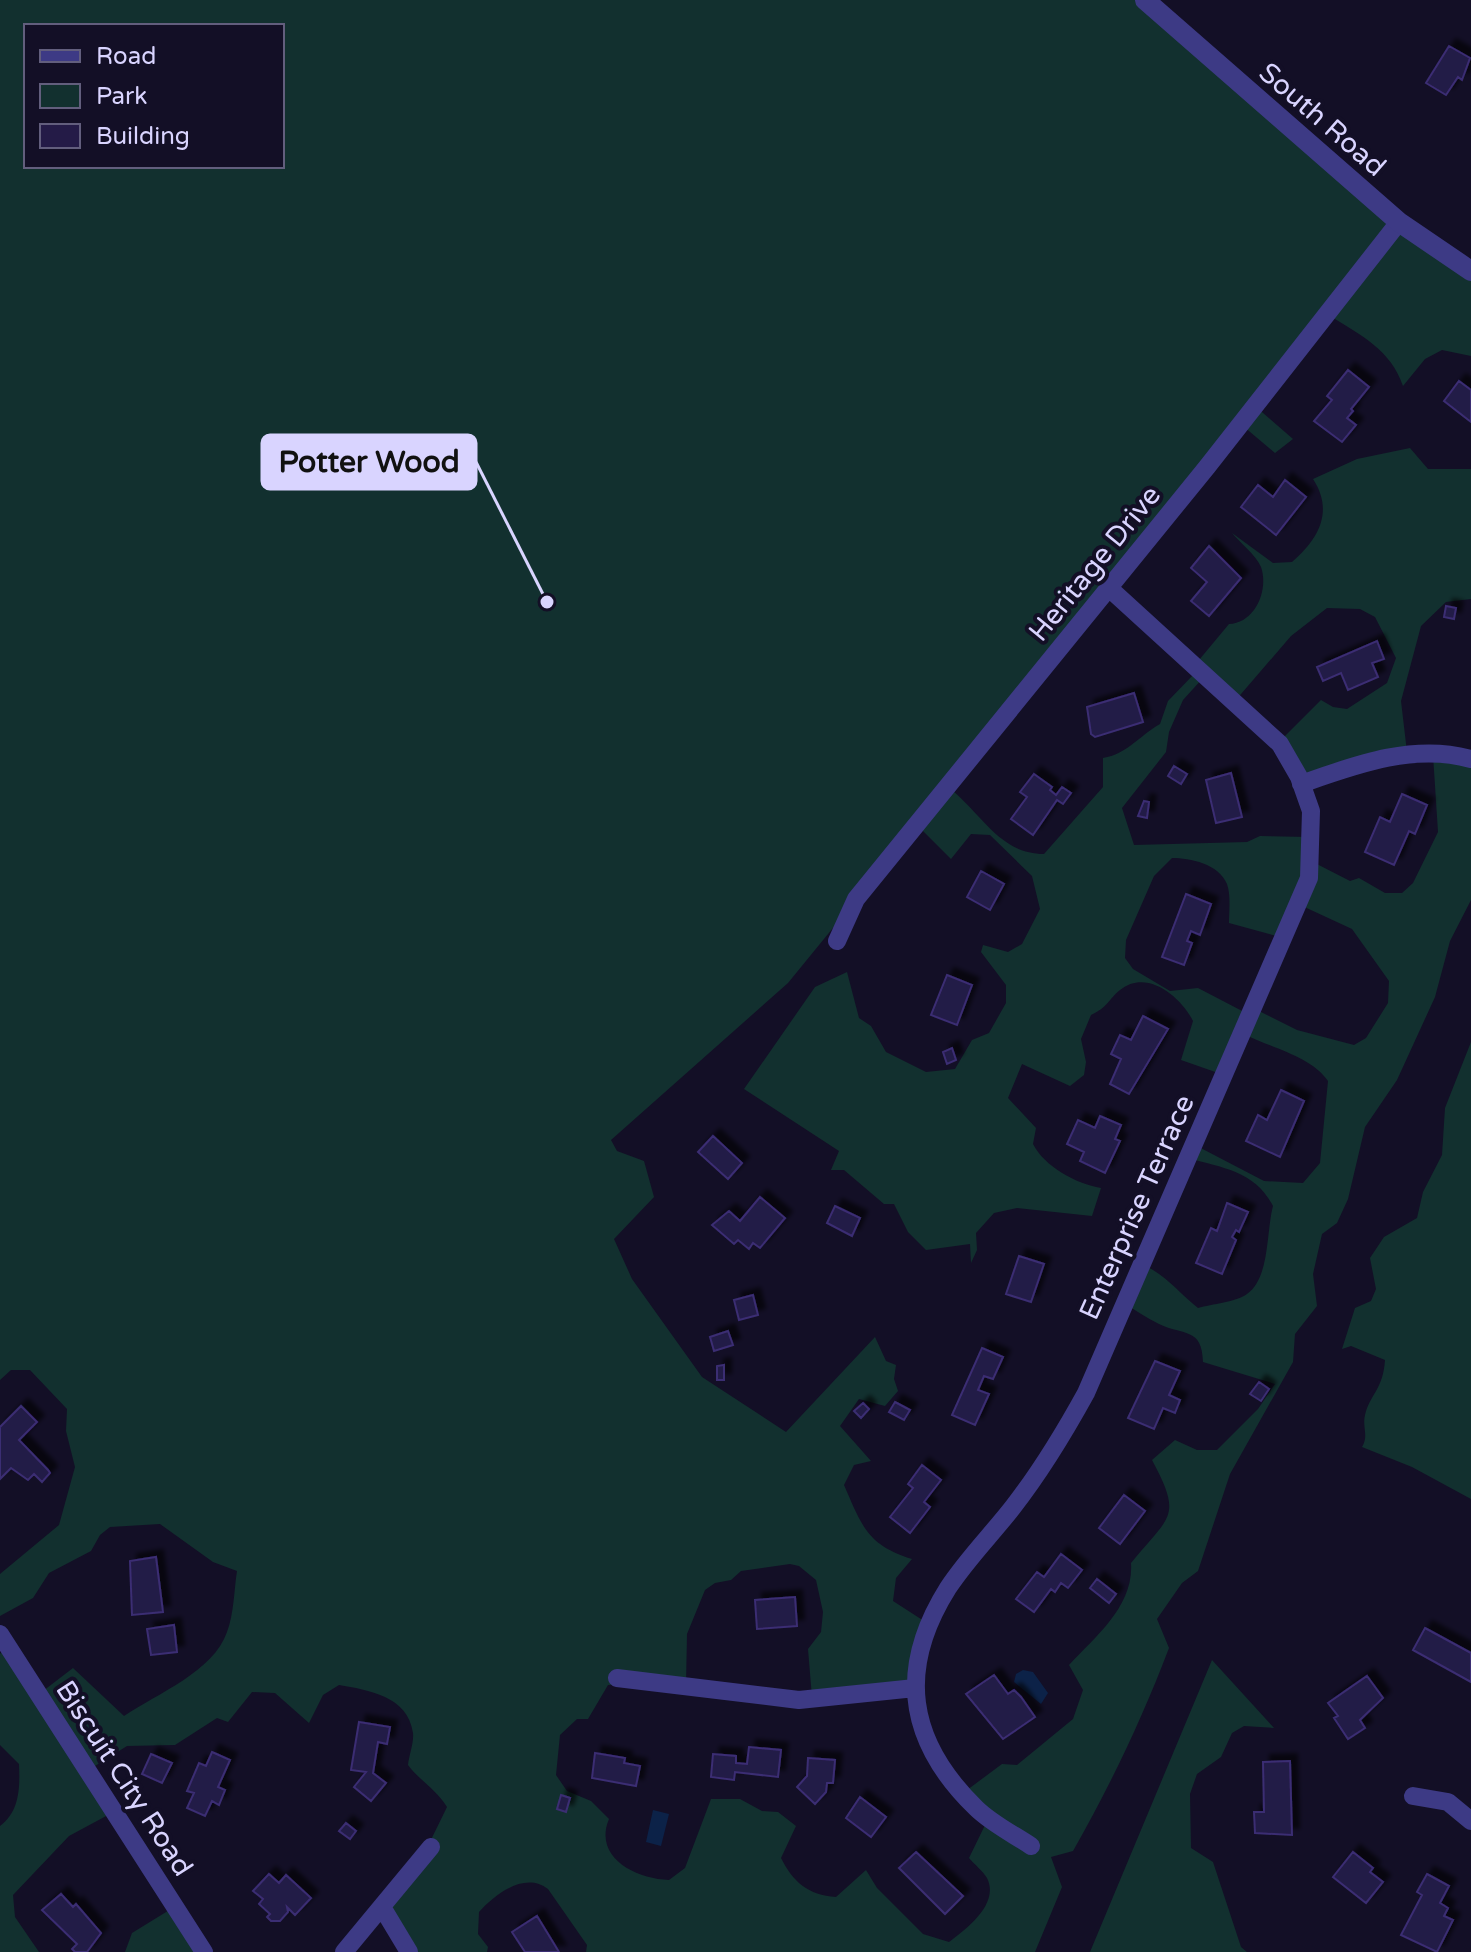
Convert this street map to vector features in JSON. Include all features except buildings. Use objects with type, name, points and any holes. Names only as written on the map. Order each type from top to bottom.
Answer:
[{"type":"street","name":"South Road","points":[[1145,0],[1399,222],[1471,271]]},
{"type":"street","name":"Heritage Drive","points":[[837,941],[856,899],[1321,325],[1399,222]]},
{"type":"street","name":"Enterprise Terrace","points":[[1031,1846],[978,1810],[953,1784],[928,1743],[913,1696],[916,1665],[930,1622],[949,1587],[1015,1505],[1061,1438],[1086,1393],[1309,878],[1311,811],[1280,744],[1109,588]]},
{"type":"street","points":[[1301,784],[1376,758],[1450,753],[1471,759]]},
{"type":"street","name":"Biscuit City Road","points":[[3,1646],[204,1952]]},
{"type":"street","points":[[617,1678],[799,1700],[915,1688]]},
{"type":"street","points":[[1413,1796],[1448,1802],[1471,1821]]},
{"type":"street","points":[[344,1952],[431,1847]]},
{"type":"street","points":[[382,1907],[409,1952]]},
{"type":"green space","points":[[0,0],[1146,0],[1471,273],[1471,356],[1442,350],[1425,359],[1403,386],[1398,373],[1383,353],[1330,316],[1255,406],[1293,439],[1275,453],[1243,426],[948,787],[1003,839],[1028,852],[1044,854],[1103,787],[1103,758],[1126,749],[1160,724],[1168,701],[1196,672],[1194,666],[1229,624],[1246,618],[1258,604],[1263,585],[1261,567],[1232,533],[1273,563],[1292,562],[1310,544],[1323,513],[1313,479],[1357,459],[1410,448],[1428,469],[1471,469],[1471,599],[1446,602],[1421,626],[1401,701],[1407,752],[1306,782],[1279,742],[1321,700],[1333,707],[1347,709],[1387,683],[1396,658],[1375,617],[1360,609],[1327,608],[1291,636],[1235,701],[1203,678],[1183,700],[1169,732],[1166,752],[1122,808],[1134,845],[1247,842],[1260,836],[1308,837],[1311,861],[1350,881],[1359,878],[1385,893],[1402,893],[1413,883],[1438,832],[1433,755],[1471,759],[1471,900],[1450,941],[1435,997],[1397,1080],[1365,1127],[1348,1199],[1337,1223],[1322,1234],[1313,1274],[1317,1306],[1295,1334],[1293,1362],[1230,1474],[1198,1571],[1182,1583],[1157,1619],[1169,1648],[1137,1726],[1073,1851],[1051,1857],[1062,1887],[1035,1952],[586,1952],[587,1945],[548,1889],[530,1882],[502,1892],[479,1912],[478,1934],[488,1947],[487,1952],[407,1952],[381,1911],[425,1852],[447,1807],[408,1765],[413,1733],[403,1711],[385,1697],[339,1685],[323,1695],[309,1723],[275,1693],[252,1692],[228,1722],[217,1718],[175,1745],[127,1746],[87,1771],[108,1815],[69,1836],[13,1895],[15,1917],[39,1952],[0,1952],[0,1826],[15,1806],[19,1790],[19,1764],[0,1745],[0,1654],[4,1649],[43,1691],[73,1668],[124,1716],[183,1680],[210,1659],[227,1632],[237,1571],[213,1562],[160,1524],[110,1527],[100,1535],[91,1551],[49,1573],[33,1598],[0,1616],[0,1574],[59,1525],[75,1467],[66,1431],[67,1409],[30,1370],[11,1370],[0,1380]],"holes":[[[917,825],[951,859],[971,834],[990,835],[1032,876],[1040,909],[1022,944],[1008,952],[983,945],[981,952],[1006,985],[1006,1003],[989,1033],[972,1040],[955,1069],[926,1072],[886,1052],[871,1026],[859,1018],[847,972],[815,987],[744,1089],[839,1151],[831,1170],[844,1170],[884,1204],[894,1204],[908,1232],[926,1250],[970,1244],[971,1263],[977,1250],[976,1233],[994,1213],[1017,1208],[1092,1216],[1101,1188],[1071,1178],[1045,1160],[1033,1144],[1036,1128],[1008,1098],[1022,1064],[1070,1086],[1084,1075],[1086,1062],[1081,1039],[1091,1015],[1130,984],[1141,982],[1162,988],[1188,1012],[1193,1021],[1181,1060],[1221,1074],[1244,1034],[1312,1065],[1328,1081],[1320,1163],[1303,1183],[1264,1181],[1193,1144],[1188,1158],[1226,1168],[1247,1178],[1266,1194],[1273,1206],[1260,1277],[1242,1297],[1198,1308],[1164,1278],[1141,1264],[1124,1303],[1159,1324],[1190,1334],[1199,1343],[1203,1362],[1275,1384],[1258,1409],[1217,1450],[1197,1450],[1175,1440],[1152,1460],[1167,1494],[1168,1515],[1131,1563],[1130,1579],[1120,1607],[1069,1665],[1083,1690],[1073,1719],[1017,1765],[1002,1764],[963,1793],[987,1821],[969,1858],[987,1878],[990,1888],[989,1897],[979,1915],[949,1942],[923,1934],[877,1888],[866,1870],[836,1897],[802,1886],[781,1858],[796,1826],[778,1812],[762,1811],[740,1799],[711,1799],[685,1868],[669,1880],[631,1870],[612,1855],[607,1844],[609,1819],[591,1801],[567,1791],[556,1775],[560,1735],[577,1719],[588,1719],[608,1685],[686,1684],[687,1634],[705,1590],[715,1583],[731,1580],[741,1571],[790,1564],[799,1566],[816,1580],[823,1612],[821,1632],[808,1649],[812,1697],[912,1681],[924,1621],[893,1601],[896,1578],[912,1559],[875,1540],[862,1523],[844,1485],[854,1465],[871,1461],[840,1426],[859,1399],[885,1406],[898,1391],[894,1379],[896,1365],[886,1361],[875,1337],[786,1432],[702,1377],[632,1279],[614,1239],[654,1197],[644,1161],[617,1151],[611,1140],[788,983]],[[1172,858],[1195,861],[1211,867],[1223,877],[1229,898],[1229,923],[1280,937],[1298,904],[1352,929],[1389,981],[1388,1003],[1366,1038],[1354,1045],[1297,1030],[1255,1009],[1246,1013],[1198,988],[1170,991],[1133,969],[1125,958],[1126,940],[1154,876]]]},
{"type":"green space","points":[[1471,1042],[1471,1499],[1412,1467],[1362,1447],[1365,1415],[1382,1378],[1385,1360],[1351,1346],[1342,1349],[1355,1308],[1371,1301],[1376,1289],[1370,1258],[1384,1237],[1417,1218],[1423,1192],[1442,1155],[1445,1108]]},
{"type":"green space","points":[[1212,1660],[1274,1728],[1244,1726],[1232,1733],[1221,1757],[1197,1774],[1190,1794],[1191,1848],[1213,1862],[1241,1947],[1247,1952],[1090,1952]]},
{"type":"green space","points":[[171,1909],[202,1952],[125,1952],[132,1933]]},
{"type":"water","points":[[1023,1670],[1033,1672],[1048,1693],[1041,1704],[1014,1682],[1016,1674]]},
{"type":"water","points":[[653,1810],[669,1814],[661,1846],[646,1842]]},
{"type":"place","name":"Potter Wood","points":[[547,602]]}]
